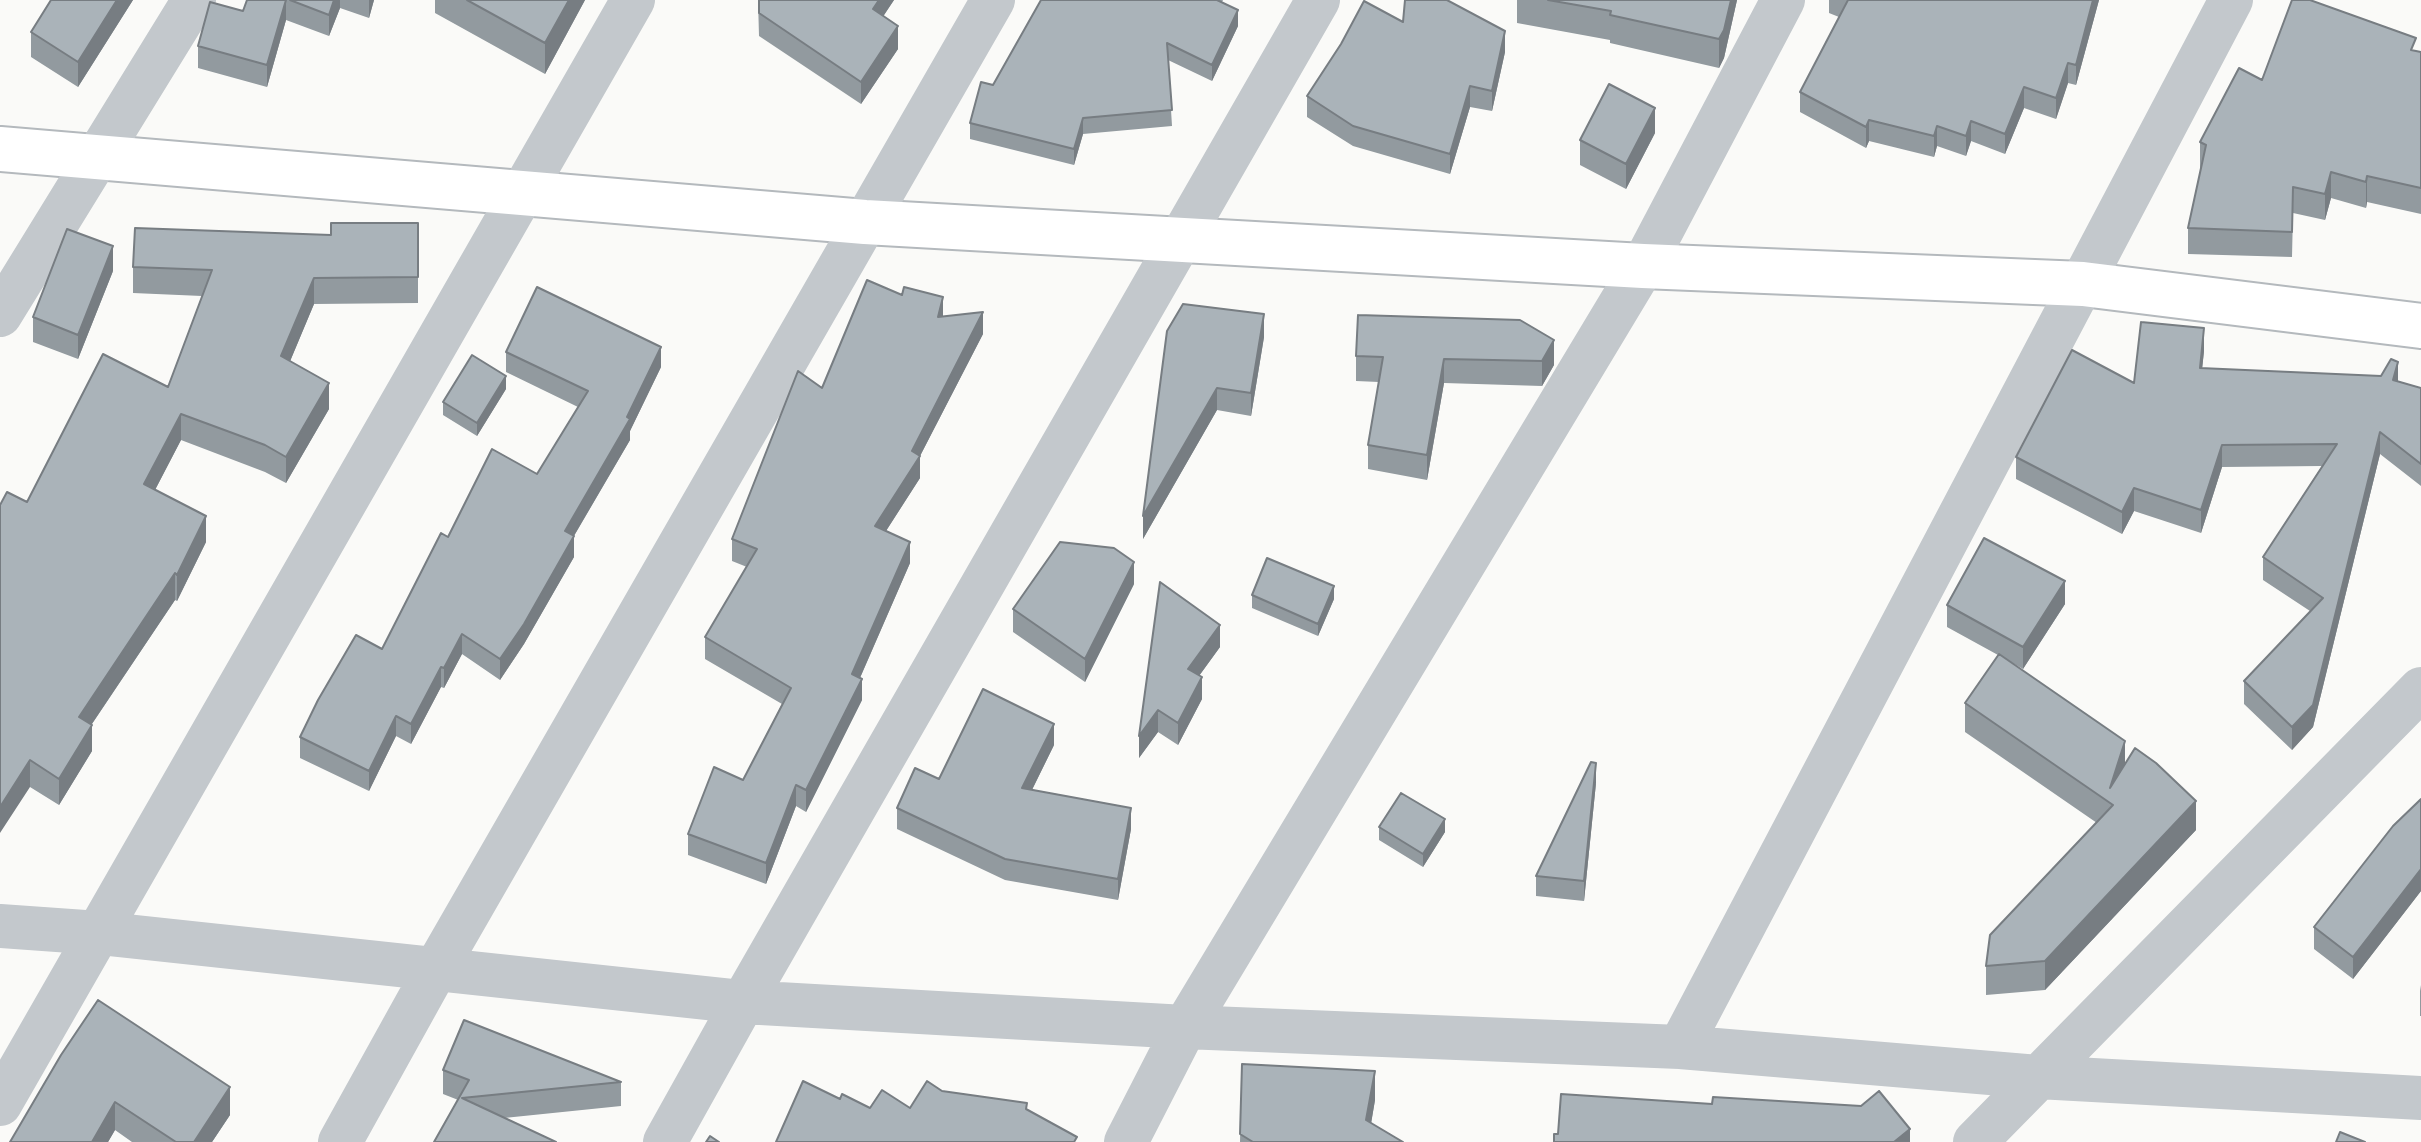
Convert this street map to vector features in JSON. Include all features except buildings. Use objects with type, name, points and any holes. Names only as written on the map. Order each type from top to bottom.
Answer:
[{"type":"highway","points":[[0,149],[865,222],[1643,266],[2083,284],[2421,326]]},
{"type":"street","points":[[0,315],[194,0]]},
{"type":"street","points":[[0,1104],[633,0]]},
{"type":"street","points":[[340,1142],[437,967],[993,0]]},
{"type":"street","points":[[665,1142],[1318,0]]},
{"type":"street","points":[[1126,1142],[1185,1027],[1643,266],[1783,0]]},
{"type":"street","points":[[1680,1047],[2231,0]]},
{"type":"street","points":[[1975,1142],[2421,689]]},
{"type":"street","points":[[0,926],[437,967],[743,1002],[1185,1027],[1680,1047],[2038,1077],[2421,1098]]}]
